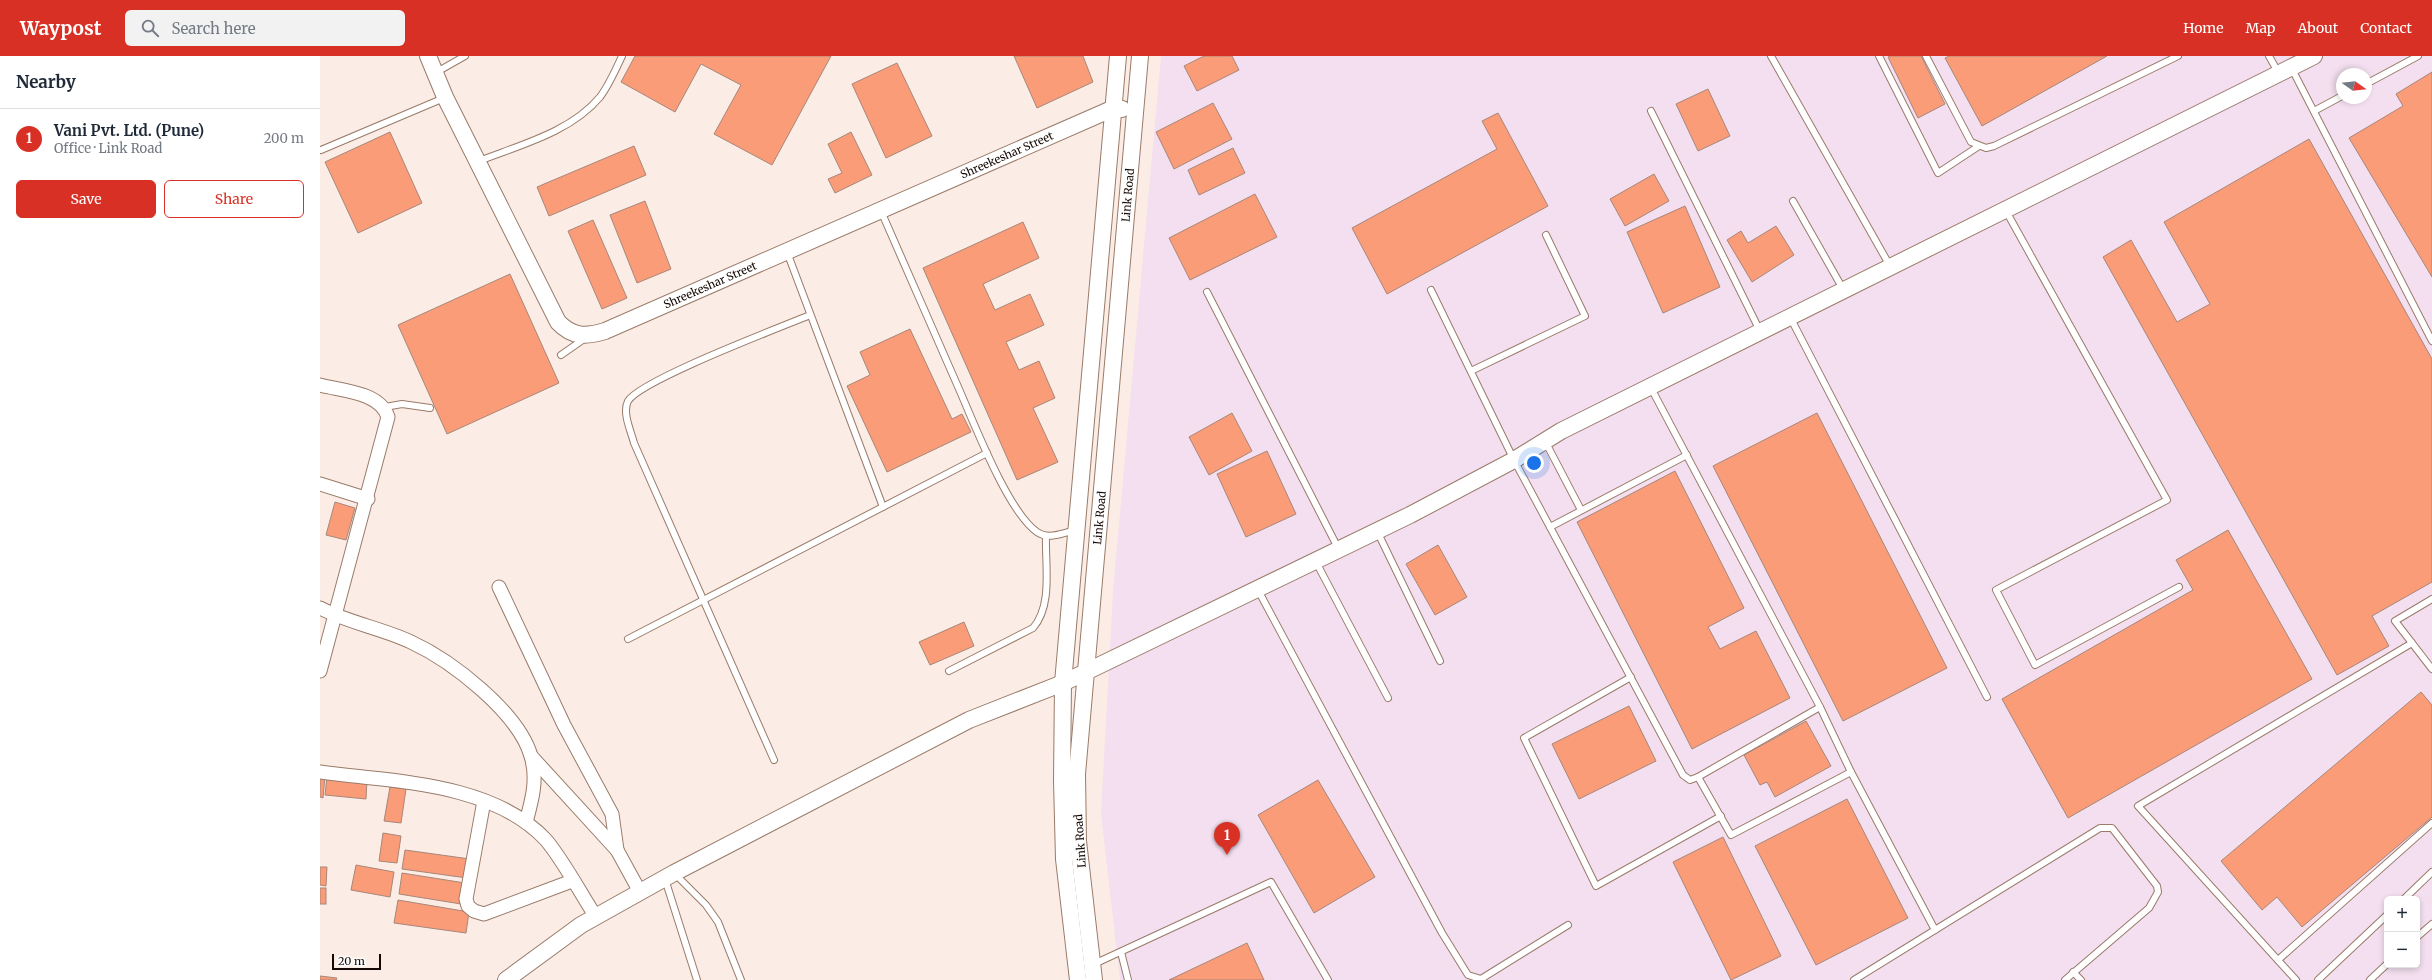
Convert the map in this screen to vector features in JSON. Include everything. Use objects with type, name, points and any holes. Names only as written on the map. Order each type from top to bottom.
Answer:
[{"type":"street","points":[[428,56],[445,97],[479,161],[558,322],[571,333],[589,336]]},
{"type":"street","name":"Link Road","points":[[1078,980],[1064,859],[1062,780],[1063,683],[1118,56]]},
{"type":"street","name":"Link Road","points":[[1093,972],[1078,834],[1077,774],[1140,56]]},
{"type":"street","points":[[506,980],[581,925],[669,876],[969,720],[1063,683],[1258,590],[1377,531],[1514,460],[1545,441],[1650,386],[2314,56]]},
{"type":"street","name":"Shreekeshar Street","points":[[589,336],[605,331],[1114,108],[1135,110]]},
{"type":"street","points":[[320,385],[372,398],[385,407],[388,417],[385,436],[335,616],[324,643],[320,671]]},
{"type":"street","points":[[320,484],[368,499]]},
{"type":"street","points":[[499,587],[564,725],[612,814],[617,850]]},
{"type":"street","points":[[320,608],[335,616],[391,634],[438,657],[475,686],[503,712],[522,737],[531,756],[534,776],[534,793],[526,822]]},
{"type":"street","points":[[531,756],[617,850],[640,892]]},
{"type":"street","points":[[320,772],[411,783],[484,801],[526,822],[547,842],[596,917]]},
{"type":"street","points":[[484,801],[466,899],[468,906],[474,912],[484,914],[572,881]]},
{"type":"lane","points":[[435,73],[465,56]]},
{"type":"lane","points":[[479,161],[567,124],[585,111],[601,96],[622,56]]},
{"type":"lane","points":[[1771,56],[1890,266]]},
{"type":"lane","points":[[1879,56],[1938,173],[1979,146]]},
{"type":"lane","points":[[1926,56],[1971,142],[1979,146],[1994,146],[2178,56]]},
{"type":"lane","points":[[2270,56],[2285,70],[2314,111],[2431,338]]},
{"type":"lane","points":[[2372,81],[2418,56]]},
{"type":"lane","points":[[321,150],[445,97]]},
{"type":"lane","points":[[2314,111],[2336,99]]},
{"type":"lane","points":[[1651,111],[1760,331]]},
{"type":"lane","points":[[1793,201],[1844,289]]},
{"type":"lane","points":[[2005,209],[2167,500],[1996,590],[2035,665],[2179,587]]},
{"type":"lane","points":[[881,211],[987,453],[1016,507],[1028,524],[1038,533],[1046,536],[1076,529]]},
{"type":"lane","points":[[1471,371],[1585,316],[1546,235]]},
{"type":"lane","points":[[786,252],[883,507]]},
{"type":"lane","points":[[1431,290],[1514,460],[1683,775],[1690,780],[1698,777],[1820,707]]},
{"type":"lane","points":[[1207,292],[1339,550]]},
{"type":"lane","points":[[774,760],[634,443],[626,416],[628,402],[637,392],[662,378],[810,315]]},
{"type":"lane","points":[[1790,316],[1987,697]]},
{"type":"lane","points":[[561,355],[589,336]]},
{"type":"lane","points":[[1650,386],[1820,707],[1851,772],[1935,930]]},
{"type":"lane","points":[[385,407],[402,404],[430,408]]},
{"type":"lane","points":[[1545,441],[1581,510]]},
{"type":"lane","points":[[628,639],[987,453]]},
{"type":"lane","points":[[1550,527],[1687,455]]},
{"type":"lane","points":[[1377,531],[1440,661]]},
{"type":"lane","points":[[950,671],[1033,628],[1038,622],[1045,604],[1046,536]]},
{"type":"lane","points":[[1315,561],[1388,698]]},
{"type":"lane","points":[[1258,590],[1442,933],[1468,975],[1481,979],[1568,925]]},
{"type":"lane","points":[[2432,599],[2395,621],[2432,669]]},
{"type":"lane","points":[[2296,980],[2138,806],[2412,643]]},
{"type":"lane","points":[[1630,677],[1524,738],[1596,886],[1720,816]]},
{"type":"lane","points":[[1698,777],[1731,835],[1851,772]]},
{"type":"lane","points":[[2278,960],[2432,823]]},
{"type":"lane","points":[[1854,980],[2100,828],[2112,828],[2157,886],[2158,892],[2149,908],[2064,980]]},
{"type":"lane","points":[[2407,896],[2432,872]]},
{"type":"lane","points":[[669,876],[697,980]]},
{"type":"lane","points":[[669,876],[706,905],[718,922],[741,980]]},
{"type":"lane","points":[[1093,972],[1121,952],[1271,882],[1328,980]]},
{"type":"lane","points":[[2318,980],[2384,918]]},
{"type":"lane","points":[[2420,935],[2432,924]]},
{"type":"lane","points":[[1121,952],[1128,980]]},
{"type":"lane","points":[[2370,980],[2384,967]]},
{"type":"lane","points":[[2073,972],[2081,980]]},
{"type":"shaded area","points":[[1161,56],[2432,56],[2432,980],[1120,980],[1101,814],[1113,591]]},
{"type":"building","points":[[635,56],[831,56],[772,165],[714,134],[741,85],[701,64],[675,112],[621,82]]},
{"type":"building","points":[[1014,56],[1083,56],[1093,82],[1037,108]]},
{"type":"building","points":[[1204,56],[1232,56],[1239,70],[1197,91],[1184,66]]},
{"type":"building","points":[[1921,56],[1945,104],[1918,118],[1888,57]]},
{"type":"building","points":[[1949,56],[2107,56],[1982,126],[1945,58]]},
{"type":"building","points":[[897,63],[932,136],[886,158],[852,84]]},
{"type":"building","points":[[2432,72],[2432,277],[2349,138],[2403,106],[2396,94]]},
{"type":"building","points":[[1708,89],[1730,136],[1698,151],[1676,104]]},
{"type":"building","points":[[1213,103],[1232,139],[1174,169],[1156,132]]},
{"type":"building","points":[[1498,113],[1548,206],[1387,294],[1352,228],[1497,149],[1482,121]]},
{"type":"building","points":[[390,132],[422,203],[358,233],[325,162]]},
{"type":"building","points":[[851,132],[872,175],[835,193],[828,179],[842,173],[828,144]]},
{"type":"building","points":[[2309,139],[2432,359],[2432,582],[2372,616],[2389,646],[2337,675],[2103,257],[2131,240],[2177,322],[2210,304],[2164,222]]},
{"type":"building","points":[[634,146],[646,175],[549,216],[537,187]]},
{"type":"building","points":[[1233,148],[1245,173],[1199,195],[1188,170]]},
{"type":"building","points":[[1654,174],[1669,201],[1625,226],[1610,199]]},
{"type":"building","points":[[1255,194],[1277,237],[1190,280],[1169,238]]},
{"type":"building","points":[[645,201],[671,269],[637,283],[610,215]]},
{"type":"building","points":[[1685,206],[1720,287],[1663,313],[1627,232]]},
{"type":"building","points":[[593,220],[627,298],[602,309],[568,231]]},
{"type":"building","points":[[1023,222],[1039,258],[983,284],[995,310],[1030,294],[1044,325],[1006,342],[1019,370],[1039,361],[1055,398],[1033,408],[1058,462],[1017,480],[923,268]]},
{"type":"building","points":[[1776,226],[1794,255],[1752,282],[1727,240],[1741,231],[1748,243]]},
{"type":"building","points":[[510,274],[559,383],[447,434],[398,325]]},
{"type":"building","points":[[910,329],[952,419],[962,414],[971,432],[887,472],[847,386],[870,375],[860,352]]},
{"type":"building","points":[[1232,413],[1252,451],[1209,475],[1189,437]]},
{"type":"building","points":[[1817,413],[1947,668],[1843,721],[1713,466]]},
{"type":"building","points":[[1267,451],[1296,514],[1246,537],[1217,474]]},
{"type":"building","points":[[1675,471],[1744,608],[1708,627],[1720,649],[1756,631],[1790,698],[1692,749],[1577,522]]},
{"type":"building","points":[[335,502],[355,508],[346,540],[326,535]]},
{"type":"building","points":[[2228,530],[2312,679],[2068,818],[2002,699],[2193,590],[2176,560]]},
{"type":"building","points":[[1438,545],[1467,597],[1435,615],[1406,564]]},
{"type":"building","points":[[964,622],[974,646],[930,665],[919,642]]},
{"type":"building","points":[[2421,692],[2432,705],[2432,817],[2302,927],[2277,897],[2262,910],[2221,861]]},
{"type":"building","points":[[1629,706],[1656,761],[1579,799],[1552,744]]},
{"type":"building","points":[[1806,721],[1831,766],[1775,797],[1767,782],[1760,785],[1744,755]]},
{"type":"building","points":[[320,776],[325,776],[323,798],[320,797]]},
{"type":"building","points":[[327,776],[367,780],[366,799],[325,795]]},
{"type":"building","points":[[1318,780],[1375,877],[1314,913],[1258,815]]},
{"type":"building","points":[[390,787],[406,789],[401,823],[384,821]]},
{"type":"building","points":[[1847,799],[1908,918],[1816,965],[1755,846]]},
{"type":"building","points":[[383,833],[401,836],[397,863],[379,861]]},
{"type":"building","points":[[1723,837],[1781,956],[1731,980],[1673,862]]},
{"type":"building","points":[[405,850],[470,859],[467,878],[402,869]]},
{"type":"building","points":[[356,865],[394,872],[390,897],[351,890]]},
{"type":"building","points":[[320,867],[327,867],[326,886],[320,885]]},
{"type":"building","points":[[402,873],[465,883],[461,904],[399,894]]},
{"type":"building","points":[[320,888],[326,888],[326,904],[320,904]]},
{"type":"building","points":[[398,900],[469,912],[466,933],[394,923]]},
{"type":"building","points":[[1247,943],[1264,980],[1169,980]]},
{"type":"building","points":[[320,976],[337,978],[336,980],[320,980]]},
{"type":"place","name":"Vani Pvt. Ltd. (Pune)","points":[[1227,855]]}]
